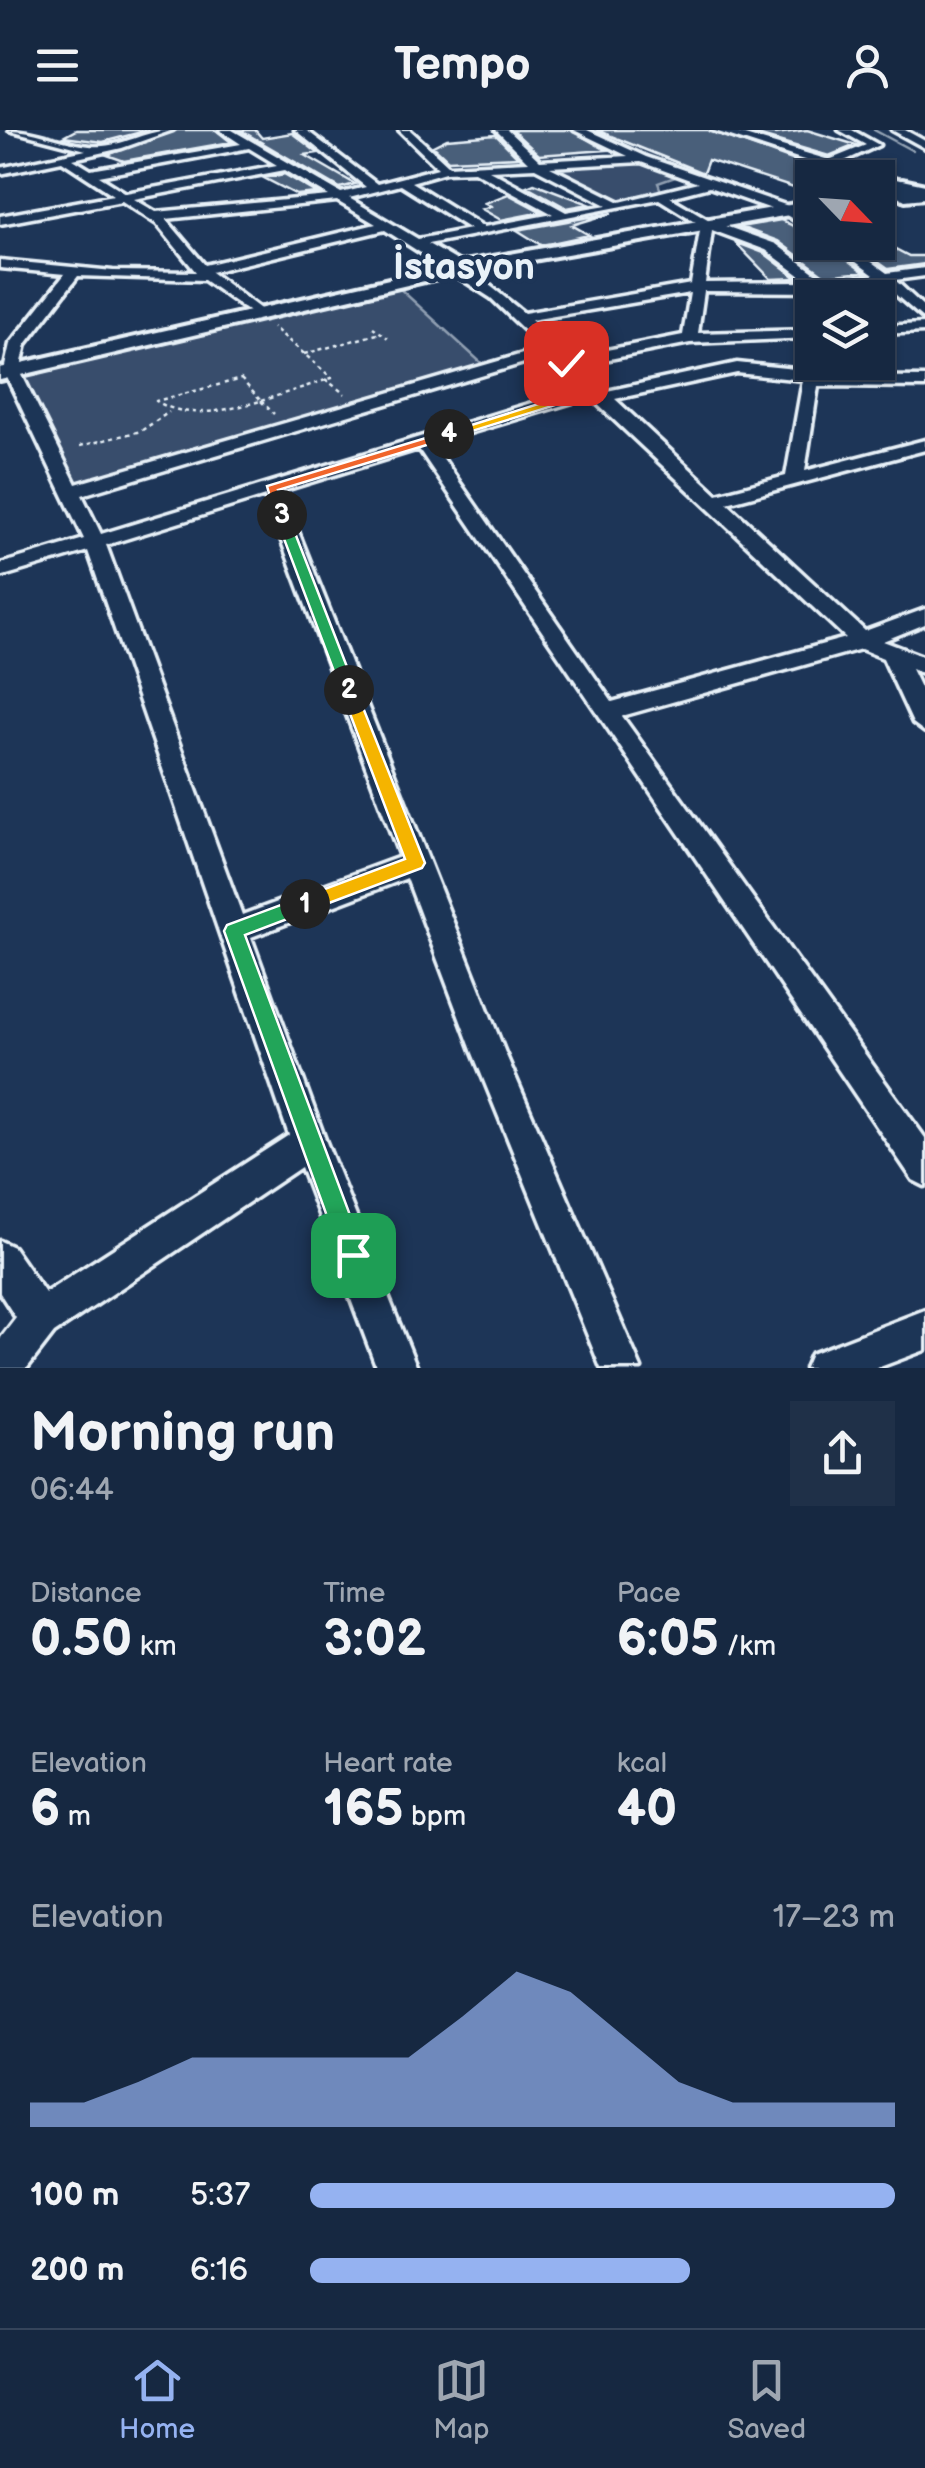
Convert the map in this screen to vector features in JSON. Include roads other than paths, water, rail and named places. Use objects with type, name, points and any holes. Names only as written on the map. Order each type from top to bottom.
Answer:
[{"type":"main road","points":[[6,372],[459,268],[795,209]]},
{"type":"street","points":[[14,130],[102,150]]},
{"type":"street","points":[[56,140],[78,130]]},
{"type":"street","points":[[0,170],[102,150],[168,130]]},
{"type":"street","points":[[225,130],[459,268],[520,318],[862,642],[925,666]]},
{"type":"street","points":[[300,130],[378,190]]},
{"type":"street","points":[[404,130],[446,169]]},
{"type":"street","points":[[501,130],[538,165],[619,206]]},
{"type":"street","points":[[578,130],[642,159],[795,216]]},
{"type":"street","points":[[839,160],[874,145],[844,130]]},
{"type":"street","points":[[897,130],[925,145]]},
{"type":"street","points":[[723,131],[817,160]]},
{"type":"street","points":[[89,174],[250,146]]},
{"type":"street","points":[[64,158],[154,216],[204,273],[258,314]]},
{"type":"street","points":[[154,216],[337,199],[446,169],[642,159]]},
{"type":"street","points":[[0,220],[285,167]]},
{"type":"street","points":[[478,168],[565,216]]},
{"type":"street","points":[[403,182],[482,230]]},
{"type":"street","points":[[415,243],[619,206],[710,183]]},
{"type":"street","points":[[663,197],[707,224],[771,248],[811,280]]},
{"type":"street","points":[[690,338],[707,224]]},
{"type":"street","points":[[0,264],[74,272],[204,273],[385,226]]},
{"type":"street","points":[[859,260],[886,280],[925,272]]},
{"type":"street","points":[[74,272],[18,344],[6,372],[95,542],[309,1142],[397,1368]]},
{"type":"street","points":[[520,318],[698,287],[795,291]]},
{"type":"street","points":[[895,288],[925,316]]},
{"type":"street","points":[[895,329],[925,328]]},
{"type":"street","points":[[71,492],[560,357],[690,338],[795,335]]},
{"type":"street","points":[[0,572],[423,442],[597,393],[738,368],[795,372]]},
{"type":"street","points":[[795,479],[811,380]]},
{"type":"street","points":[[895,380],[925,382]]},
{"type":"street","points":[[423,442],[606,712],[925,1168]]},
{"type":"street","points":[[711,501],[925,445]]},
{"type":"street","points":[[271,488],[488,1053],[621,1368]]},
{"type":"street","points":[[606,712],[862,642],[925,616]]},
{"type":"street","points":[[892,653],[925,722]]},
{"type":"street","points":[[234,931],[416,863]]},
{"type":"street","points":[[2,1368],[40,1319],[309,1142]]},
{"type":"street","points":[[0,1260],[40,1319]]},
{"type":"street","points":[[825,1368],[925,1330]]},
{"type":"waterway","points":[[874,130],[913,151]]},
{"type":"district","name":"İstasyon","points":[[464,266]]}]
